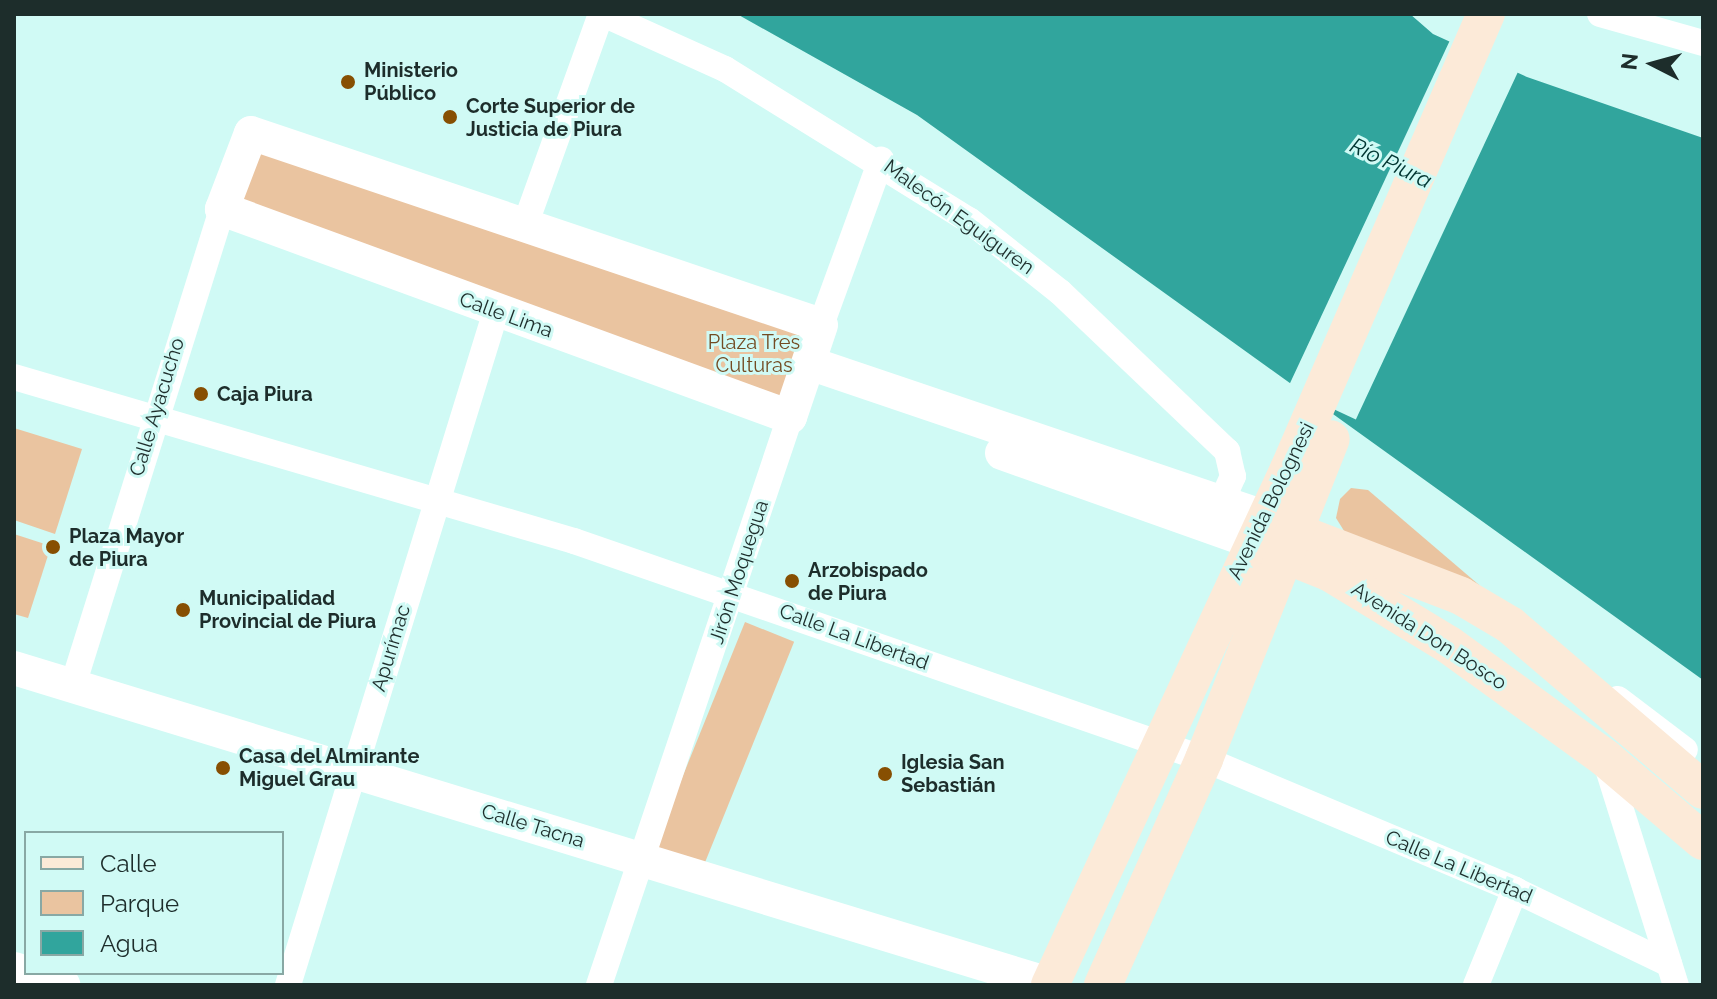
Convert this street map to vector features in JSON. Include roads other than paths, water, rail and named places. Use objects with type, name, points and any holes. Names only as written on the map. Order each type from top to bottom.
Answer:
[{"type":"main road","name":"Avenida Bolognesi","points":[[1301,474],[1486,14]]},
{"type":"main road","name":"Avenida Bolognesi","points":[[1051,985],[1160,745],[1274,536],[1514,14]]},
{"type":"main road","name":"Avenida Bolognesi","points":[[1103,985],[1204,759],[1274,536]]},
{"type":"main road","name":"Avenida Don Bosco","points":[[1274,536],[1461,596],[1540,650],[1703,790]]},
{"type":"main road","name":"Avenida Don Bosco","points":[[1274,536],[1381,600],[1605,758],[1703,841]]},
{"type":"street","name":"Malecón Eguiguren","points":[[602,14],[725,69],[881,160],[1060,292],[1227,451],[1233,476],[1221,503]]},
{"type":"street","points":[[602,14],[524,228],[821,325]]},
{"type":"street","points":[[1600,14],[1703,43]]},
{"type":"street","name":"Calle Ayacucho","points":[[73,685],[152,420],[222,209],[251,133],[524,228]]},
{"type":"street","name":"Jirón Moquegua","points":[[599,985],[821,325],[881,160]]},
{"type":"street","name":"Calle Lima","points":[[222,209],[790,417]]},
{"type":"street","name":"Apurímac","points":[[288,985],[496,311]]},
{"type":"street","name":"Avenida Don Bosco","points":[[806,373],[1221,503],[1274,536]]},
{"type":"street","name":"Avenida Don Bosco","points":[[806,373],[1274,536]]},
{"type":"street","name":"Calle La Libertad","points":[[14,377],[435,501],[732,593],[1204,759],[1515,890],[1673,975]]},
{"type":"street","points":[[1540,650],[1648,718],[1703,766]]},
{"type":"street","name":"Calle Tacna","points":[[14,668],[1051,985]]},
{"type":"street","points":[[1605,758],[1673,975]]},
{"type":"street","points":[[1476,985],[1515,890]]},
{"type":"street","points":[[32,975],[63,985]]},
{"type":"water","name":"Río Piura","points":[[737,14],[1410,14],[1433,34],[1527,77],[1703,138],[1703,680],[917,115]]},
{"type":"place","name":"Ministerio Público","points":[[348,82]]},
{"type":"place","name":"Corte Superior de Justicia de Piura","points":[[450,117]]},
{"type":"place","name":"Caja Piura","points":[[201,394]]},
{"type":"place","name":"Plaza Mayor de Piura","points":[[53,547]]},
{"type":"place","name":"Arzobispado de Piura","points":[[792,581]]},
{"type":"place","name":"Municipalidad Provincial de Piura","points":[[183,610]]},
{"type":"place","name":"Casa del Almirante Miguel Grau","points":[[223,768]]},
{"type":"place","name":"Iglesia San Sebastián","points":[[885,774]]},
{"type":"park label","name":"Plaza Tres Culturas","points":[[754,354]]}]
